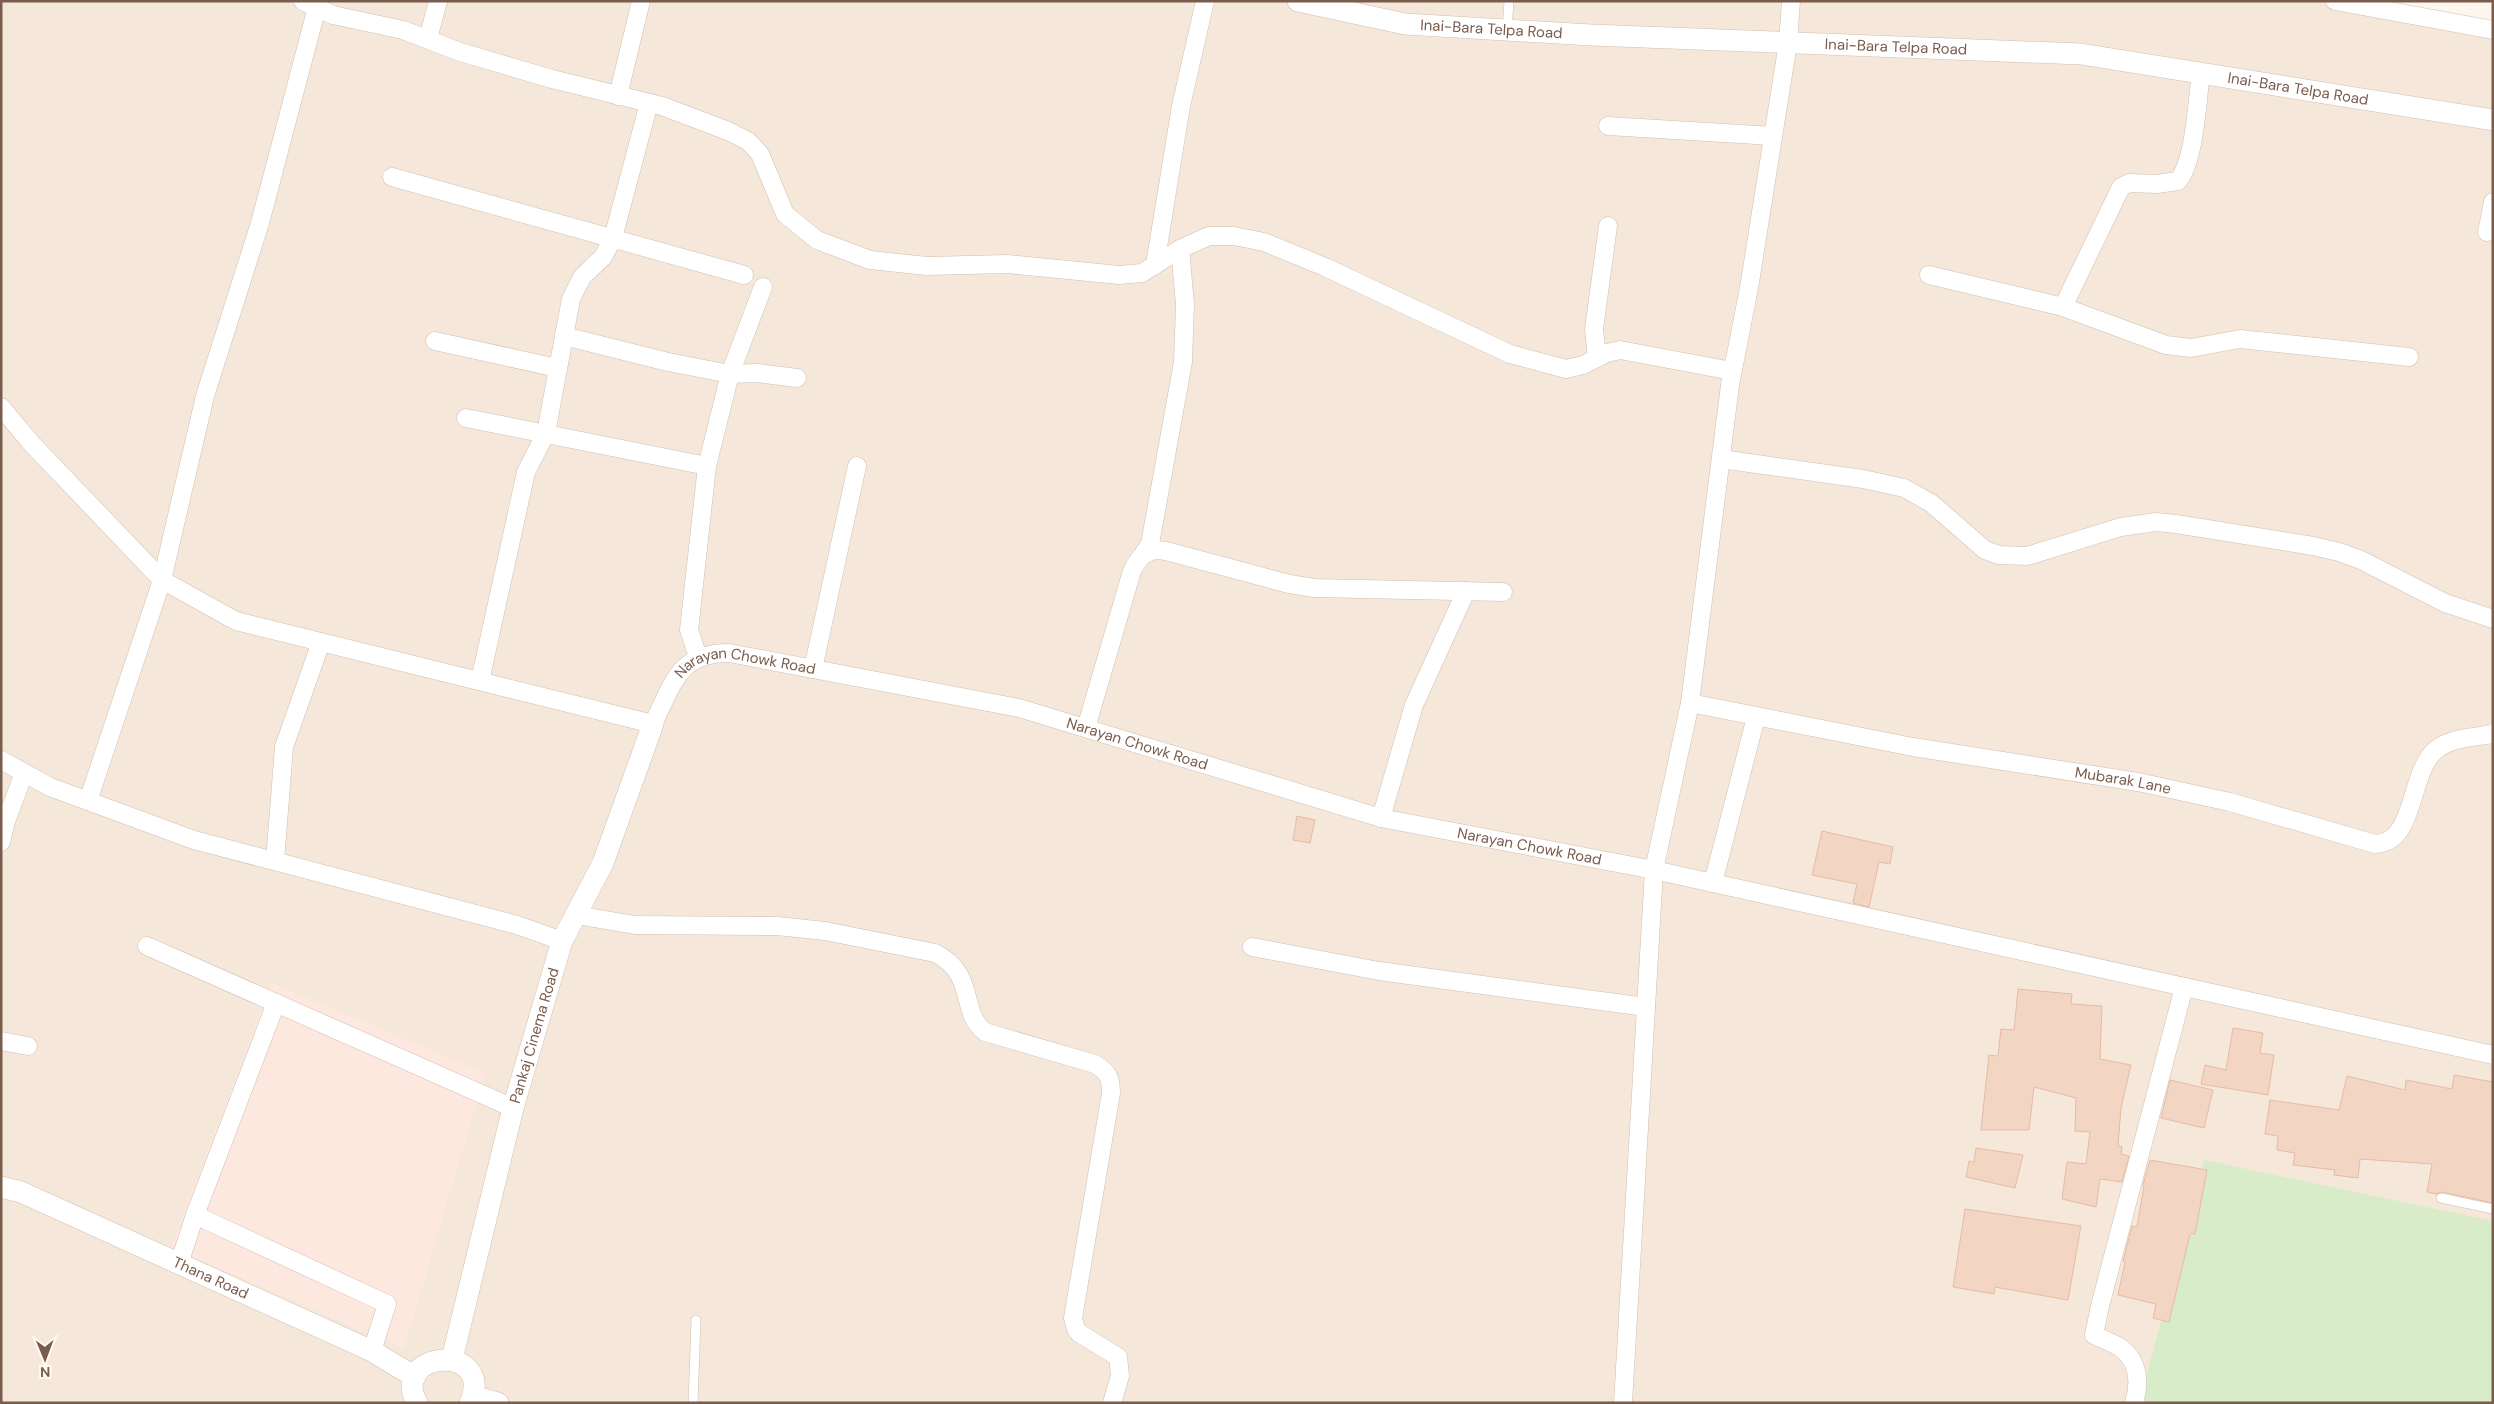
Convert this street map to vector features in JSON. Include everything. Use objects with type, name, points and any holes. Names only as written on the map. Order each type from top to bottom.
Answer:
[{"type":"street","points":[[428,39],[438,1]]},
{"type":"street","points":[[618,96],[641,1]]},
{"type":"street","points":[[1155,265],[1181,106],[1205,1]]},
{"type":"street","name":"Inai-Bara Telpa Road","points":[[1298,1],[1405,24],[1788,43],[2081,54],[2493,120]]},
{"type":"street","points":[[1623,1403],[1654,870],[1690,703],[1732,371],[1749,288],[1788,43],[1791,1]]},
{"type":"street","points":[[2335,1],[2493,30]]},
{"type":"street","points":[[88,801],[162,580],[205,396],[260,223],[310,4],[333,15],[403,30],[552,79],[649,103],[728,131],[748,141],[760,154],[785,214],[817,240],[870,260],[927,266],[1007,264],[1119,275],[1142,273],[1180,249],[1209,236],[1234,236],[1264,242],[1394,298],[1510,354],[1566,369],[1583,365],[1620,350],[1732,371]]},
{"type":"street","points":[[2063,308],[2121,187],[2129,183],[2157,184],[2178,180],[2184,173],[2189,157],[2200,73]]},
{"type":"street","points":[[480,681],[526,472],[546,434],[571,299],[582,277],[604,257],[612,238],[649,103]]},
{"type":"street","points":[[1608,126],[1773,136]]},
{"type":"street","points":[[392,177],[744,275]]},
{"type":"street","points":[[2487,232],[2493,202]]},
{"type":"street","points":[[1597,358],[1594,329],[1608,226]]},
{"type":"street","points":[[1086,728],[1132,571],[1150,544],[1183,362],[1185,304],[1180,249]]},
{"type":"street","points":[[1928,275],[2063,308],[2166,345],[2191,348],[2240,339],[2409,357]]},
{"type":"street","points":[[698,657],[689,630],[707,466],[730,374],[763,287]]},
{"type":"street","points":[[564,336],[668,362],[730,374],[757,373],[797,378]]},
{"type":"street","points":[[435,341],[557,368]]},
{"type":"street","points":[[1,407],[30,443],[162,580],[236,621],[653,724]]},
{"type":"street","points":[[466,418],[707,466]]},
{"type":"street","points":[[1721,459],[1863,479],[1904,488],[1931,503],[1985,550],[1999,556],[2027,556],[2121,527],[2156,522],[2176,524],[2314,546],[2339,552],[2361,560],[2445,604],[2493,619]]},
{"type":"street","points":[[813,669],[857,466]]},
{"type":"street","points":[[1144,553],[1156,550],[1166,551],[1289,584],[1314,588],[1503,592]]},
{"type":"street","points":[[1381,818],[1414,705],[1466,592]]},
{"type":"street","points":[[275,861],[284,747],[321,642]]},
{"type":"street","name":"Narayan Chowk Road","points":[[653,724],[676,679],[686,666],[698,657],[711,653],[729,653],[1019,708],[1381,818],[1654,870],[2493,1055]]},
{"type":"street","name":"Mubarak Lane","points":[[1690,703],[1913,747],[2138,782],[2230,802],[2375,844],[2388,843],[2398,834],[2424,764],[2432,753],[2446,744],[2493,734]]},
{"type":"street","points":[[1713,884],[1756,717]]},
{"type":"street","name":"Pankaj Cinema Road","points":[[452,1360],[513,1108],[562,941],[603,863],[653,724]]},
{"type":"street","points":[[1,760],[50,787],[194,840],[518,925],[562,941]]},
{"type":"street","points":[[1,842],[6,821],[24,773]]},
{"type":"street","points":[[576,915],[635,925],[777,926],[825,931],[935,953],[948,959],[960,974],[976,1021],[985,1032],[1095,1064],[1105,1070],[1110,1076],[1111,1093],[1073,1318],[1079,1333],[1118,1357],[1120,1376],[1112,1403]]},
{"type":"street","points":[[147,946],[513,1108]]},
{"type":"street","points":[[1252,947],[1379,972],[1646,1007]]},
{"type":"street","points":[[2134,1403],[2138,1380],[2132,1360],[2122,1348],[2094,1335],[2184,988]]},
{"type":"street","points":[[180,1264],[195,1215],[276,1003]]},
{"type":"street","points":[[1,1041],[28,1046]]},
{"type":"street","name":"Thana Road","points":[[1,1187],[21,1192],[372,1351],[415,1377]]},
{"type":"street","points":[[195,1215],[387,1304],[372,1351]]},
{"type":"street","points":[[417,1403],[413,1388],[415,1377],[426,1364],[443,1358],[452,1360],[467,1370],[472,1378],[471,1399],[498,1403]]},
{"type":"lane","points":[[1507,30],[1509,1]]},
{"type":"lane","points":[[2441,1198],[2493,1209]]},
{"type":"lane","points":[[693,1403],[696,1320]]},
{"type":"shaded area","points":[[1,1],[2336,1],[2493,22],[2493,1403],[1,1403]]},
{"type":"shaded area","points":[[272,983],[485,1073],[404,1349],[171,1247]]},
{"type":"green space","points":[[2204,1160],[2493,1221],[2493,1403],[2139,1403]]},
{"type":"building","points":[[1297,816],[1315,820],[1310,843],[1293,840]]},
{"type":"building","points":[[1822,831],[1893,847],[1890,864],[1879,862],[1869,907],[1853,903],[1857,884],[1812,875]]},
{"type":"building","points":[[2018,989],[2072,994],[2071,1004],[2102,1006],[2100,1059],[2131,1065],[2121,1108],[2118,1146],[2122,1147],[2121,1154],[2129,1156],[2122,1182],[2100,1179],[2096,1207],[2062,1199],[2067,1162],[2086,1164],[2090,1132],[2075,1131],[2076,1098],[2034,1087],[2029,1130],[1981,1130],[1989,1055],[1998,1056],[2001,1029],[2014,1030]]},
{"type":"building","points":[[2233,1028],[2263,1033],[2260,1053],[2274,1055],[2268,1095],[2201,1084],[2205,1065],[2226,1070]]},
{"type":"building","points":[[2454,1075],[2493,1082],[2493,1203],[2442,1192],[2436,1194],[2427,1192],[2432,1164],[2360,1159],[2358,1178],[2334,1175],[2335,1170],[2293,1165],[2295,1153],[2277,1150],[2278,1136],[2265,1134],[2270,1100],[2339,1110],[2347,1076],[2405,1090],[2406,1080],[2452,1089]]},
{"type":"building","points":[[2170,1080],[2213,1090],[2204,1128],[2161,1118]]},
{"type":"building","points":[[1976,1148],[2023,1155],[2015,1188],[1966,1177],[1969,1161],[1974,1162]]},
{"type":"building","points":[[2150,1160],[2207,1170],[2195,1234],[2190,1234],[2169,1322],[2153,1318],[2156,1304],[2118,1295],[2125,1262],[2123,1261],[2132,1226],[2137,1227],[2143,1185]]},
{"type":"building","points":[[1965,1209],[2081,1226],[2068,1300],[1995,1287],[1994,1294],[1953,1287]]}]
